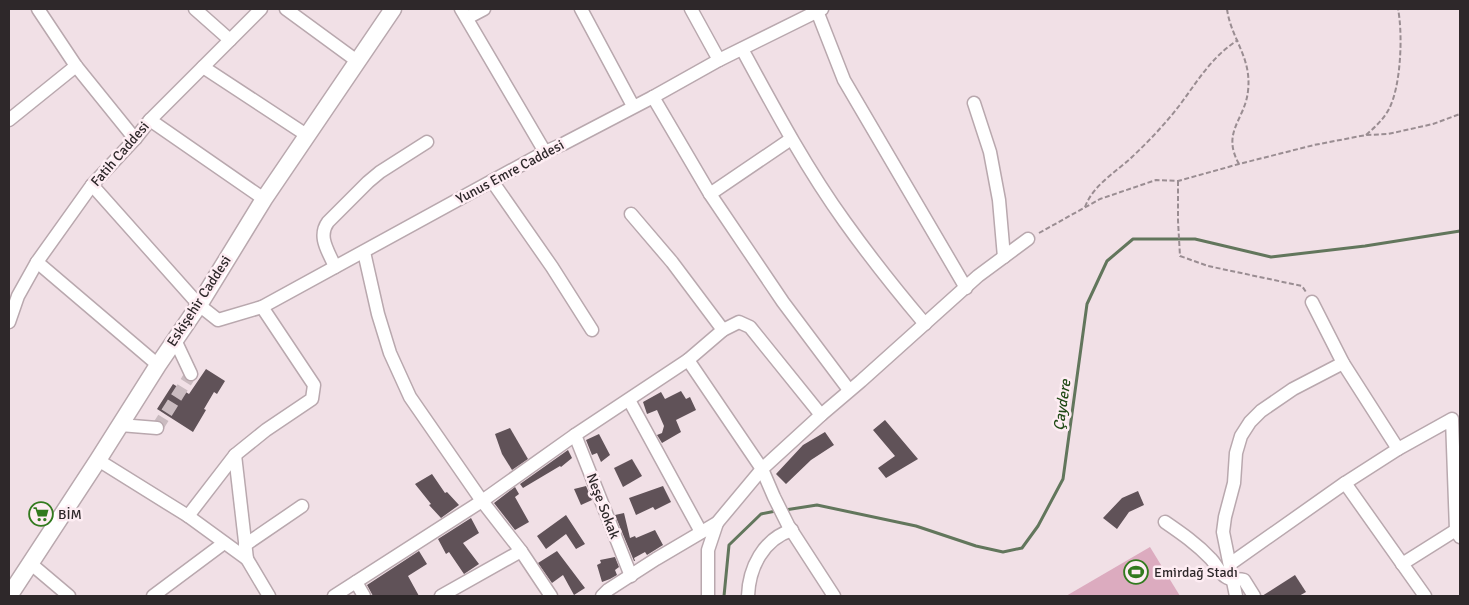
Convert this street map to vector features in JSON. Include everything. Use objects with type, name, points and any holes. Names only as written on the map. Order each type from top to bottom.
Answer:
[{"type":"main road","name":"Eskişehir Caddesi","points":[[9,595],[199,305],[264,199],[393,9]]},
{"type":"street","points":[[38,9],[76,66],[135,139]]},
{"type":"street","points":[[195,9],[230,40]]},
{"type":"street","name":"Fatih Caddesi","points":[[9,322],[18,296],[37,262],[92,185],[150,120],[261,9]]},
{"type":"street","points":[[286,9],[357,60]]},
{"type":"street","points":[[484,9],[464,13],[545,152]]},
{"type":"street","points":[[582,9],[633,106]]},
{"type":"street","points":[[691,9],[719,60]]},
{"type":"street","points":[[819,10],[844,80],[966,288]]},
{"type":"street","name":"Yunus Emre Caddesi","points":[[199,305],[218,320],[262,307],[545,152],[742,49],[800,13],[819,10]]},
{"type":"street","points":[[742,49],[791,139],[844,221],[925,324]]},
{"type":"street","points":[[9,120],[76,66]]},
{"type":"street","points":[[203,66],[308,136]]},
{"type":"street","points":[[653,97],[710,194],[782,302],[849,390]]},
{"type":"street","points":[[974,103],[990,152],[999,200],[1004,257]]},
{"type":"street","points":[[150,120],[264,199]]},
{"type":"street","points":[[710,194],[791,139]]},
{"type":"street","points":[[335,267],[323,236],[325,226],[380,172],[427,142]]},
{"type":"street","points":[[492,181],[552,267],[592,330]]},
{"type":"street","points":[[92,185],[199,305]]},
{"type":"street","points":[[631,214],[687,281],[723,330]]},
{"type":"street","points":[[602,596],[608,590],[656,559],[716,523],[762,469],[821,415],[978,276],[1028,239]]},
{"type":"street","points":[[364,252],[378,314],[390,353],[410,397],[551,596]]},
{"type":"street","points":[[37,262],[158,365]]},
{"type":"street","points":[[1312,302],[1343,363],[1398,448]]},
{"type":"street","points":[[188,516],[235,456],[266,430],[312,399],[314,385],[262,307]]},
{"type":"street","points":[[334,596],[482,501],[575,435],[688,360],[723,330],[739,322],[750,327],[821,415]]},
{"type":"street","points":[[175,340],[190,374]]},
{"type":"street","points":[[688,360],[762,469],[790,528],[834,596]]},
{"type":"street","points":[[1236,596],[1224,539],[1224,525],[1234,483],[1236,453],[1242,436],[1250,422],[1261,411],[1293,389],[1343,363]]},
{"type":"street","points":[[629,400],[701,532]]},
{"type":"street","points":[[1230,564],[1398,448],[1452,419],[1458,534],[1402,564]]},
{"type":"street","points":[[120,425],[157,428]]},
{"type":"street","name":"Neşe Sokak","points":[[575,435],[630,576]]},
{"type":"street","points":[[235,456],[247,559],[268,596]]},
{"type":"street","points":[[98,460],[188,516],[247,559]]},
{"type":"street","points":[[1346,483],[1425,596]]},
{"type":"street","points":[[246,545],[302,506]]},
{"type":"street","points":[[1165,522],[1190,540],[1212,560],[1225,577],[1244,580],[1254,596]]},
{"type":"street","points":[[708,596],[708,550],[716,523]]},
{"type":"street","points":[[748,596],[749,583],[760,555],[773,539],[790,528]]},
{"type":"street","points":[[153,596],[224,543]]},
{"type":"street","points":[[441,596],[520,550]]},
{"type":"street","points":[[30,563],[69,596]]},
{"type":"street","points":[[356,582],[364,596]]},
{"type":"path","points":[[1227,9],[1230,22],[1247,63],[1249,81],[1246,102],[1233,133],[1232,147],[1239,164]]},
{"type":"path","points":[[1366,135],[1384,117],[1392,101],[1401,41],[1398,9]]},
{"type":"path","points":[[1085,207],[1093,192],[1155,135],[1214,60],[1226,48],[1238,40]]},
{"type":"path","points":[[1028,239],[1100,199],[1156,180],[1178,182],[1314,145],[1366,135],[1388,134],[1433,124],[1460,114]]},
{"type":"path","points":[[1178,182],[1180,256],[1208,266],[1302,286],[1312,302]]},
{"type":"shaded area","name":"Emirdağ Stadı","points":[[1150,547],[1180,596],[1066,596]]},
{"type":"building","points":[[206,369],[225,381],[217,394],[214,392],[193,432],[157,409],[173,384],[189,394]]},
{"type":"building","points":[[681,391],[686,399],[690,397],[696,410],[676,420],[681,432],[662,443],[657,435],[662,433],[664,426],[657,410],[647,414],[643,402],[661,392],[665,399]]},
{"type":"building","points":[[885,420],[918,459],[886,478],[878,468],[895,456],[873,430]]},
{"type":"building","points":[[510,428],[528,459],[512,470],[502,454],[495,434]]},
{"type":"building","points":[[825,432],[834,445],[811,460],[786,484],[776,474],[803,445]]},
{"type":"building","points":[[599,434],[610,455],[601,462],[597,453],[592,455],[586,440]]},
{"type":"building","points":[[568,450],[572,458],[561,467],[523,488],[520,484]]},
{"type":"building","points":[[632,459],[642,476],[623,487],[614,468]]},
{"type":"building","points":[[432,474],[445,493],[447,492],[459,505],[441,518],[429,505],[431,504],[415,484]]},
{"type":"building","points":[[586,486],[592,500],[581,505],[574,489]]},
{"type":"building","points":[[663,486],[671,502],[655,510],[653,507],[636,515],[629,498]]},
{"type":"building","points":[[515,487],[519,494],[515,497],[529,522],[515,530],[494,503]]},
{"type":"building","points":[[1138,491],[1144,505],[1129,512],[1117,529],[1103,518],[1122,498]]},
{"type":"building","points":[[624,513],[630,538],[635,536],[636,538],[655,530],[663,545],[647,555],[645,552],[634,558],[634,561],[615,515]]},
{"type":"building","points":[[566,515],[585,544],[576,549],[566,534],[546,549],[537,536]]},
{"type":"building","points":[[471,518],[479,533],[463,543],[479,564],[464,574],[449,552],[446,554],[438,539]]},
{"type":"building","points":[[419,551],[427,564],[408,576],[419,596],[373,596],[367,585]]},
{"type":"building","points":[[557,551],[585,588],[574,595],[563,575],[552,583],[538,563]]},
{"type":"building","points":[[615,557],[619,567],[615,570],[617,575],[602,582],[597,565],[601,563],[600,560]]},
{"type":"building","points":[[1295,575],[1306,592],[1299,596],[1262,596]]},
{"type":"waterway","name":"Çaydere","points":[[785,510],[817,505],[916,526],[976,546],[1003,552],[1022,548],[1038,526],[1063,479],[1087,304],[1107,261],[1133,239],[1195,239],[1271,257],[1365,246],[1460,231]]},
{"type":"waterway","name":"Çaydere","points":[[724,596],[729,545],[761,514],[776,511]]},
{"type":"tunnel","points":[[157,428],[191,374]]},
{"type":"place","name":"BİM","points":[[41,514]]},
{"type":"place","name":"Emirdağ Stadı","points":[[1136,572]]}]
